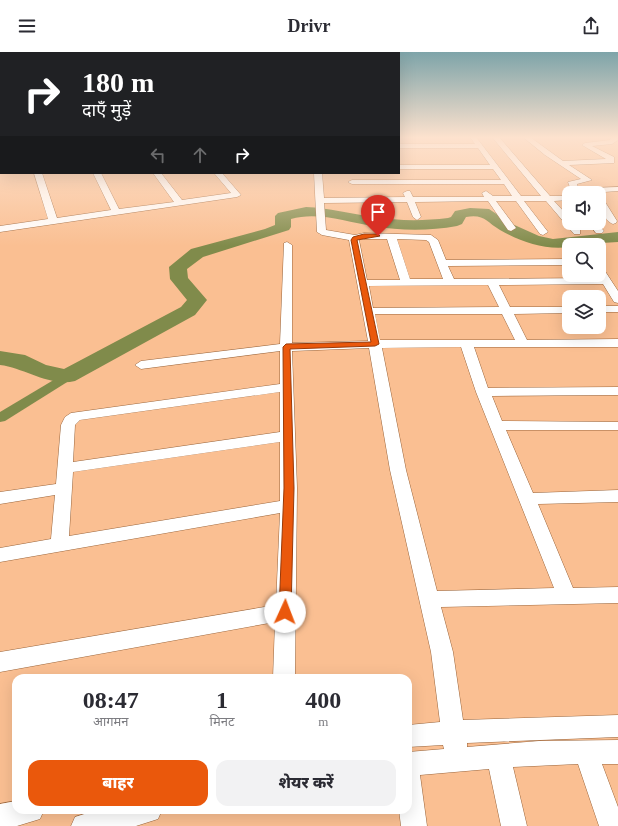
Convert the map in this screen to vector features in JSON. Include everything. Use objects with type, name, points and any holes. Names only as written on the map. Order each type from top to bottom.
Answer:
[{"type":"street","points":[[400,173],[402,182],[410,191],[410,200],[417,217]]},
{"type":"street","points":[[499,173],[543,232]]},
{"type":"street","points":[[525,173],[546,199],[577,232]]},
{"type":"street","points":[[573,186],[572,182],[588,180],[577,173]]},
{"type":"street","points":[[38,174],[53,221]]},
{"type":"street","points":[[98,174],[118,213]]},
{"type":"street","points":[[158,174],[180,204]]},
{"type":"street","points":[[0,229],[237,195],[219,174]]},
{"type":"street","points":[[318,174],[322,232],[355,238],[364,236],[428,237],[433,240],[450,283]]},
{"type":"street","points":[[319,201],[353,191],[402,182],[505,182]]},
{"type":"street","points":[[454,182],[465,199]]},
{"type":"street","points":[[479,182],[512,228]]},
{"type":"street","points":[[606,190],[618,189]]},
{"type":"street","points":[[429,191],[459,190]]},
{"type":"street","points":[[353,191],[382,200],[562,198]]},
{"type":"street","points":[[382,200],[384,211]]},
{"type":"street","points":[[557,210],[562,210]]},
{"type":"street","points":[[607,212],[618,212]]},
{"type":"street","points":[[607,212],[613,221]]},
{"type":"street","points":[[392,236],[406,283]]},
{"type":"street","points":[[355,238],[354,240],[398,470],[442,652],[457,759]]},
{"type":"street","points":[[284,674],[288,506],[286,347],[287,246]]},
{"type":"street","points":[[442,263],[562,262]]},
{"type":"street","points":[[363,283],[562,281]]},
{"type":"street","points":[[606,281],[618,300]]},
{"type":"street","points":[[492,282],[523,343]]},
{"type":"street","points":[[606,309],[618,309]]},
{"type":"street","points":[[368,311],[562,310]]},
{"type":"street","points":[[466,343],[483,392],[567,596]]},
{"type":"street","points":[[141,365],[286,347],[375,344],[618,343]]},
{"type":"street","points":[[60,545],[68,425],[70,420],[76,416],[287,387]]},
{"type":"street","points":[[483,392],[618,391]]},
{"type":"street","points":[[497,425],[618,426]]},
{"type":"street","points":[[65,468],[288,436]]},
{"type":"street","points":[[0,498],[64,488]]},
{"type":"street","points":[[527,499],[618,496]]},
{"type":"street","points":[[0,555],[288,506]]},
{"type":"street","points":[[429,599],[618,595]]},
{"type":"street","points":[[0,662],[285,612]]},
{"type":"street","points":[[412,736],[453,732],[618,726]]},
{"type":"street","points":[[586,752],[612,826]]},
{"type":"street","points":[[412,764],[539,754],[618,752]]},
{"type":"street","points":[[499,758],[514,826]]},
{"type":"street","points":[[412,808],[414,826]]},
{"type":"street","points":[[0,818],[16,814]]},
{"type":"street","points":[[84,826],[133,814]]},
{"type":"waterway","points":[[0,358],[17,360],[40,371],[67,376],[188,311],[197,300],[179,279],[178,267],[197,253],[271,232],[283,227],[283,216],[294,213],[319,212],[384,223],[420,225],[457,221],[460,214],[484,212],[504,226],[533,239],[553,244],[618,237]]},
{"type":"waterway","points":[[0,418],[67,376]]},
{"type":"route","points":[[285,612],[289,488],[286,347],[375,344],[354,240],[355,238],[364,236],[378,236]]}]
